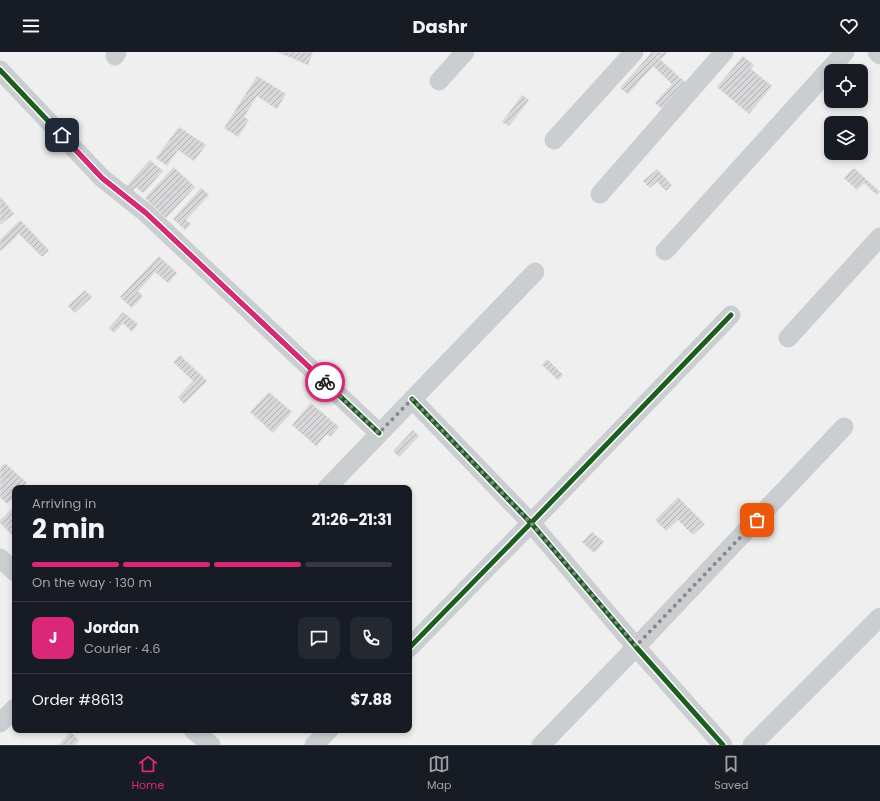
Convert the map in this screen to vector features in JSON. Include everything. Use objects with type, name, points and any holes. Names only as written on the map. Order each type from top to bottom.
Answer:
[{"type":"street","points":[[438,81],[465,52]]},
{"type":"street","points":[[554,140],[634,52]]},
{"type":"street","points":[[600,194],[724,52]]},
{"type":"street","points":[[665,251],[845,52]]},
{"type":"street","points":[[877,52],[880,55]]},
{"type":"street","points":[[0,70],[102,178],[146,213],[379,433]]},
{"type":"street","points":[[788,338],[880,238]]},
{"type":"street","points":[[330,485],[535,272]]},
{"type":"street","points":[[412,645],[732,315]]},
{"type":"street","points":[[412,399],[531,523],[723,745]]},
{"type":"street","points":[[541,745],[844,427]]},
{"type":"street","points":[[0,558],[12,569]]},
{"type":"street","points":[[752,745],[880,616]]},
{"type":"street","points":[[0,723],[12,711]]},
{"type":"street","points":[[197,733],[211,745]]},
{"type":"street","points":[[314,745],[326,733]]},
{"type":"building","points":[[277,52],[313,52],[308,65]]},
{"type":"building","points":[[652,52],[668,52],[660,60]]},
{"type":"building","points":[[652,52],[687,84],[663,110],[655,103],[672,84],[653,66],[628,94],[620,88]]},
{"type":"building","points":[[743,56],[754,65],[751,69],[772,86],[749,114],[717,87]]},
{"type":"building","points":[[257,76],[286,94],[277,109],[257,96],[244,117],[249,120],[238,137],[224,128]]},
{"type":"building","points":[[522,95],[529,100],[509,126],[502,122]]},
{"type":"building","points":[[179,127],[206,145],[194,161],[178,150],[167,166],[156,158]]},
{"type":"building","points":[[150,160],[163,171],[143,193],[136,187],[129,195],[123,190]]},
{"type":"building","points":[[174,167],[195,187],[166,218],[145,198]]},
{"type":"building","points":[[854,168],[880,192],[877,195],[864,183],[857,190],[844,178]]},
{"type":"building","points":[[657,169],[672,185],[666,191],[657,182],[650,188],[643,181]]},
{"type":"building","points":[[201,188],[209,195],[186,220],[191,224],[185,230],[173,219]]},
{"type":"building","points":[[0,196],[14,214],[0,225]]},
{"type":"building","points":[[20,220],[49,250],[42,257],[19,234],[0,252],[0,240]]},
{"type":"building","points":[[159,256],[177,273],[168,283],[155,272],[138,291],[143,296],[132,308],[120,297]]},
{"type":"building","points":[[85,290],[92,297],[75,313],[68,306]]},
{"type":"building","points":[[123,312],[138,324],[132,332],[123,323],[114,333],[109,328]]},
{"type":"building","points":[[180,355],[207,381],[184,404],[178,397],[193,381],[173,362]]},
{"type":"building","points":[[547,359],[563,375],[558,380],[542,365]]},
{"type":"building","points":[[269,392],[292,412],[273,433],[250,412]]},
{"type":"building","points":[[311,403],[339,427],[330,437],[327,434],[316,446],[292,425]]},
{"type":"building","points":[[413,430],[419,436],[399,457],[393,451]]},
{"type":"building","points":[[5,463],[27,483],[25,485],[12,485],[12,499],[7,504],[0,497],[0,468]]},
{"type":"building","points":[[678,497],[705,524],[693,535],[678,520],[666,531],[655,520]]},
{"type":"building","points":[[12,509],[12,535],[0,523],[0,520]]},
{"type":"building","points":[[592,532],[604,542],[594,553],[582,542]]},
{"type":"building","points":[[69,733],[79,740],[75,745],[59,745]]},
{"type":"cycle path","points":[[0,70],[102,178],[146,213],[379,433]]},
{"type":"cycle path","points":[[412,645],[731,315]]},
{"type":"cycle path","points":[[412,399],[531,523],[636,647],[723,745]]},
{"type":"way so far","points":[[325,382],[379,433],[412,399],[531,523],[636,646],[757,520]]},
{"type":"route","points":[[62,135],[102,178],[146,213],[325,382]]}]
